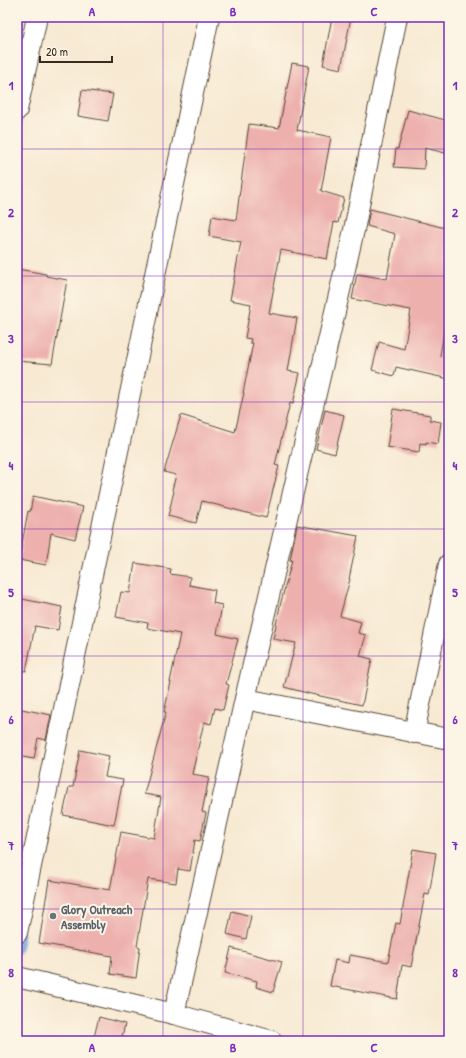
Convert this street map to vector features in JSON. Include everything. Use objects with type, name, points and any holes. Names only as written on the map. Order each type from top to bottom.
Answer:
[{"type":"street","points":[[17,110],[37,17]]},
{"type":"street","points":[[17,933],[208,17]]},
{"type":"street","points":[[174,1014],[245,699],[354,230],[397,17]]},
{"type":"street","points":[[414,733],[449,564]]},
{"type":"street","points":[[245,699],[449,739]]},
{"type":"street","points":[[17,976],[174,1014],[272,1041]]},
{"type":"building","points":[[332,17],[351,17],[341,69],[323,65]]},
{"type":"building","points":[[292,63],[309,66],[297,130],[331,137],[321,191],[344,198],[338,223],[334,222],[327,259],[281,250],[269,313],[297,318],[288,371],[300,373],[293,404],[290,403],[275,465],[279,466],[266,518],[202,501],[196,523],[168,516],[176,475],[164,472],[181,415],[235,432],[253,343],[250,343],[251,339],[245,338],[251,304],[230,300],[241,242],[209,236],[212,216],[236,220],[249,124],[279,128]]},
{"type":"building","points":[[82,90],[113,94],[108,121],[78,116]]},
{"type":"building","points":[[408,110],[449,121],[449,154],[425,148],[424,169],[394,167],[396,148],[398,149]]},
{"type":"building","points":[[370,209],[449,229],[449,302],[440,356],[449,358],[449,379],[396,367],[394,376],[372,370],[379,342],[404,349],[411,310],[352,299],[357,274],[387,279],[395,234],[367,226]]},
{"type":"building","points":[[17,269],[46,274],[46,276],[67,280],[52,364],[17,361]]},
{"type":"building","points":[[393,409],[430,415],[430,420],[441,422],[438,444],[426,442],[426,444],[420,443],[419,452],[387,447]]},
{"type":"building","points":[[325,410],[344,415],[335,454],[316,449]]},
{"type":"building","points":[[33,496],[83,507],[75,539],[51,533],[46,565],[19,560],[28,511],[30,512]]},
{"type":"building","points":[[297,525],[358,536],[350,579],[340,616],[361,622],[358,633],[366,635],[360,656],[372,659],[362,705],[284,687],[296,643],[273,639],[292,560],[290,560]]},
{"type":"building","points":[[135,563],[171,569],[170,574],[190,577],[189,585],[215,590],[213,603],[222,605],[217,634],[238,639],[226,684],[229,685],[223,710],[215,708],[211,724],[204,722],[192,774],[209,777],[202,812],[206,813],[200,841],[195,840],[190,871],[178,869],[176,883],[148,879],[137,946],[140,947],[136,978],[110,974],[112,956],[39,943],[49,880],[110,890],[121,832],[154,838],[161,797],[144,794],[166,712],[164,712],[180,634],[147,628],[148,623],[116,617],[121,592],[130,593]]},
{"type":"building","points":[[17,598],[62,607],[58,630],[35,626],[26,671],[17,670]]},
{"type":"building","points":[[17,708],[51,715],[46,740],[38,738],[34,759],[17,756]]},
{"type":"building","points":[[80,750],[109,756],[105,777],[123,780],[114,825],[63,815],[69,787],[73,787]]},
{"type":"building","points":[[413,849],[436,853],[429,895],[425,894],[411,967],[402,965],[397,999],[330,986],[335,960],[349,963],[350,955],[388,962],[396,923],[400,924]]},
{"type":"building","points":[[232,911],[251,916],[246,939],[227,934]]},
{"type":"building","points":[[231,948],[282,962],[273,992],[256,987],[257,981],[225,973]]},
{"type":"building","points":[[99,1017],[125,1024],[121,1041],[93,1041]]},
{"type":"waterway","points":[[17,133],[21,111]]},
{"type":"waterway","points":[[18,950],[21,935]]},
{"type":"place","name":"Glory Outreach Assembly","points":[[53,916]]}]
